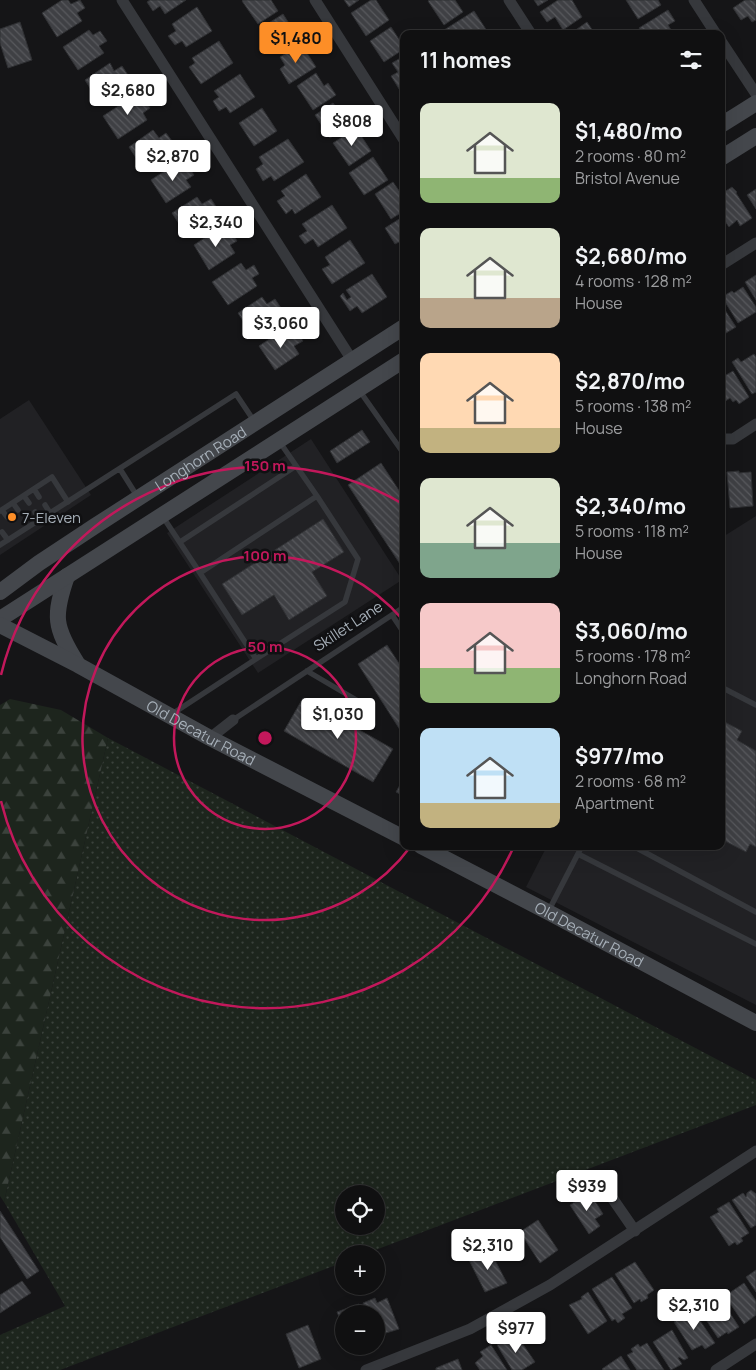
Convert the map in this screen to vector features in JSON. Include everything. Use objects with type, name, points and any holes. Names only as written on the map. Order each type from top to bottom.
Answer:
[{"type":"main road","points":[[725,122],[756,103]]},
{"type":"main road","points":[[725,155],[756,136]]},
{"type":"main road","name":"Longhorn Road","points":[[0,592],[39,563],[138,498],[400,330]]},
{"type":"main road","name":"Longhorn Road","points":[[0,619],[400,363]]},
{"type":"main road","points":[[260,419],[279,439]]},
{"type":"main road","points":[[67,576],[59,598],[57,622],[64,643],[78,664]]},
{"type":"main road","name":"Old Decatur Road","points":[[0,624],[78,664],[210,738],[400,836]]},
{"type":"main road","name":"Old Decatur Road","points":[[429,850],[756,1023]]},
{"type":"street","points":[[122,0],[352,360]]},
{"type":"street","points":[[315,0],[400,134]]},
{"type":"street","points":[[509,0],[528,30]]},
{"type":"street","points":[[694,0],[713,30]]},
{"type":"street","points":[[725,47],[756,94]]},
{"type":"street","points":[[725,262],[756,243]]},
{"type":"street","points":[[725,439],[733,439],[756,424]]},
{"type":"street","name":"Skillet Lane","points":[[210,738],[233,720]]},
{"type":"street","points":[[366,1370],[470,1329],[550,1286],[756,1151]]},
{"type":"street","points":[[597,1176],[635,1231]]},
{"type":"street","points":[[716,1370],[756,1344]]},
{"type":"lane","points":[[359,390],[400,448]]},
{"type":"lane","points":[[0,545],[236,394],[260,419]]},
{"type":"lane","points":[[170,715],[345,602],[358,559],[279,439]]},
{"type":"lane","points":[[180,542],[296,466]]},
{"type":"lane","points":[[120,469],[138,498]]},
{"type":"lane","points":[[7,517],[1,510],[52,477],[68,502]]},
{"type":"lane","points":[[34,489],[39,497]]},
{"type":"lane","points":[[24,496],[29,503]]},
{"type":"lane","points":[[200,572],[316,496]]},
{"type":"lane","points":[[13,502],[18,510]]},
{"type":"lane","points":[[45,505],[50,513]]},
{"type":"lane","points":[[35,512],[40,520]]},
{"type":"lane","points":[[162,515],[256,659]]},
{"type":"lane","points":[[24,520],[29,527]]},
{"type":"lane","points":[[13,526],[18,534]]},
{"type":"lane","points":[[2,532],[8,540]]},
{"type":"lane","name":"Skillet Lane","points":[[233,720],[400,610]]},
{"type":"lane","points":[[392,615],[400,627]]},
{"type":"lane","points":[[307,671],[370,708]]},
{"type":"lane","points":[[725,689],[756,706]]},
{"type":"lane","points":[[548,912],[580,850]]},
{"type":"lane","points":[[640,850],[756,912]]},
{"type":"lane","points":[[578,854],[756,944]]},
{"type":"shaded area","points":[[29,400],[91,495],[0,555],[0,419]]},
{"type":"shaded area","points":[[311,439],[400,577],[400,581],[258,673],[167,533]]},
{"type":"shaded area","points":[[756,516],[756,1005],[526,887],[545,850],[725,850],[725,535]]},
{"type":"green space","points":[[10,699],[61,710],[108,738],[4,1202],[0,1196],[0,705]]},
{"type":"green space","points":[[108,738],[756,1080],[756,1105],[385,1246],[335,1245],[335,1265],[60,1370],[0,1370],[0,1335],[65,1306],[4,1202]]},
{"type":"building","points":[[62,0],[68,0],[71,4],[80,0],[85,8],[77,13],[82,21],[57,37],[42,13]]},
{"type":"building","points":[[150,0],[186,0],[165,14],[160,6],[153,11],[147,2]]},
{"type":"building","points":[[243,0],[271,0],[278,11],[258,24]]},
{"type":"building","points":[[344,0],[359,0],[349,7]]},
{"type":"building","points":[[371,0],[376,0],[389,20],[366,36],[351,13]]},
{"type":"building","points":[[455,0],[463,12],[444,25],[428,1]]},
{"type":"building","points":[[534,0],[548,0],[538,6]]},
{"type":"building","points":[[558,0],[572,0],[582,17],[563,30],[555,17],[547,22],[540,12]]},
{"type":"building","points":[[626,0],[658,0],[661,5],[638,19]]},
{"type":"building","points":[[745,0],[756,0],[756,20],[752,22],[748,16],[741,20],[733,8]]},
{"type":"building","points":[[197,7],[212,31],[186,47],[182,41],[175,45],[168,36],[176,31],[172,24]]},
{"type":"building","points":[[668,10],[675,21],[668,25],[671,30],[640,30],[639,28]]},
{"type":"building","points":[[474,11],[486,30],[444,30]]},
{"type":"building","points":[[283,14],[299,39],[280,51],[264,26]]},
{"type":"building","points":[[20,22],[32,60],[8,68],[0,43],[0,29]]},
{"type":"building","points":[[587,22],[592,30],[576,30]]},
{"type":"building","points":[[391,27],[400,41],[400,52],[384,62],[370,41]]},
{"type":"building","points":[[89,30],[93,35],[100,31],[107,41],[99,46],[104,53],[78,70],[63,47]]},
{"type":"building","points":[[219,41],[233,63],[201,84],[189,67],[195,63],[192,58]]},
{"type":"building","points":[[301,44],[316,67],[289,84],[280,69],[285,65],[280,57]]},
{"type":"building","points":[[400,58],[400,90],[391,76],[398,72],[392,63]]},
{"type":"building","points":[[110,63],[114,71],[122,66],[128,75],[121,80],[126,87],[100,104],[85,80]]},
{"type":"building","points":[[316,73],[324,86],[328,83],[336,95],[313,110],[297,86]]},
{"type":"building","points":[[240,74],[255,97],[230,113],[226,107],[219,111],[213,101],[219,97],[214,91]]},
{"type":"building","points":[[140,92],[150,108],[143,113],[147,120],[118,139],[103,116]]},
{"type":"building","points":[[333,103],[342,115],[347,112],[354,122],[330,138],[315,115]]},
{"type":"building","points":[[262,108],[277,131],[254,146],[239,123]]},
{"type":"building","points":[[356,128],[371,151],[349,166],[333,143]]},
{"type":"building","points":[[153,130],[159,138],[166,133],[172,141],[164,147],[168,154],[144,170],[129,147]]},
{"type":"building","points":[[288,139],[304,162],[274,181],[271,176],[263,181],[256,169],[263,164],[259,157]]},
{"type":"building","points":[[373,157],[388,180],[364,195],[349,173]]},
{"type":"building","points":[[175,164],[180,172],[188,166],[194,175],[186,180],[191,187],[166,203],[151,180]]},
{"type":"building","points":[[306,174],[321,197],[295,214],[292,209],[286,214],[277,201],[285,196],[281,191]]},
{"type":"building","points":[[393,182],[400,192],[400,213],[391,219],[375,194]]},
{"type":"building","points":[[732,187],[752,218],[740,226],[737,220],[729,227],[725,221],[725,191]]},
{"type":"building","points":[[756,189],[756,209],[747,195]]},
{"type":"building","points":[[197,197],[202,204],[211,199],[221,214],[187,236],[172,213]]},
{"type":"building","points":[[332,205],[347,228],[318,247],[313,239],[305,244],[299,236],[307,231],[302,224]]},
{"type":"building","points":[[400,219],[400,242],[395,244],[385,228]]},
{"type":"building","points":[[218,229],[224,237],[232,232],[237,241],[230,245],[235,253],[209,270],[194,245]]},
{"type":"building","points":[[350,240],[365,263],[332,284],[322,269],[330,265],[325,257]]},
{"type":"building","points":[[241,263],[246,270],[254,265],[259,274],[252,278],[257,286],[228,305],[212,282]]},
{"type":"building","points":[[372,274],[387,297],[362,313],[357,306],[350,311],[340,296],[343,293],[347,300],[351,297],[346,290]]},
{"type":"building","points":[[756,275],[756,300],[745,282]]},
{"type":"building","points":[[743,287],[756,307],[756,312],[738,323],[725,302],[725,295],[732,291],[734,293]]},
{"type":"building","points":[[262,297],[267,304],[275,299],[281,308],[273,313],[278,320],[253,337],[238,313]]},
{"type":"building","points":[[725,310],[736,327],[725,334]]},
{"type":"building","points":[[283,330],[288,338],[297,332],[303,341],[294,346],[299,354],[275,370],[259,346]]},
{"type":"building","points":[[754,354],[756,357],[756,392],[752,394],[732,362],[738,358],[741,362]]},
{"type":"building","points":[[733,371],[749,397],[739,404],[736,400],[733,402],[730,398],[725,401],[725,376]]},
{"type":"building","points":[[362,430],[370,442],[337,463],[330,451]]},
{"type":"building","points":[[381,463],[400,492],[400,564],[348,485]]},
{"type":"building","points":[[739,471],[739,473],[751,472],[753,506],[730,508],[727,472]]},
{"type":"building","points":[[323,519],[344,552],[312,572],[327,596],[289,620],[274,595],[242,615],[222,584]]},
{"type":"building","points":[[387,645],[400,665],[400,730],[358,664]]},
{"type":"building","points":[[303,698],[393,749],[373,782],[284,731]]},
{"type":"building","points":[[725,722],[742,731],[737,740],[756,751],[756,847],[750,844],[746,852],[725,841]]},
{"type":"building","points":[[400,785],[400,794],[396,792]]},
{"type":"building","points":[[587,1188],[603,1214],[595,1219],[600,1226],[589,1234],[570,1205],[587,1194],[584,1190]]},
{"type":"building","points":[[751,1190],[756,1194],[756,1225],[751,1228],[732,1200],[743,1193],[746,1197],[747,1193]]},
{"type":"building","points":[[729,1202],[749,1233],[741,1238],[743,1241],[737,1245],[735,1242],[729,1246],[710,1217],[719,1212],[717,1209]]},
{"type":"building","points":[[0,1211],[39,1271],[27,1279],[0,1237]]},
{"type":"building","points":[[538,1220],[558,1250],[540,1263],[520,1232]]},
{"type":"building","points":[[489,1249],[507,1283],[485,1292],[469,1260]]},
{"type":"building","points":[[635,1262],[654,1290],[647,1295],[648,1298],[641,1302],[640,1299],[634,1303],[615,1274]]},
{"type":"building","points":[[756,1270],[756,1292],[746,1277]]},
{"type":"building","points":[[612,1277],[632,1308],[622,1314],[625,1318],[618,1323],[615,1319],[612,1321],[592,1289]]},
{"type":"building","points":[[22,1281],[31,1293],[0,1313],[0,1295]]},
{"type":"building","points":[[744,1283],[756,1301],[756,1315],[744,1324],[725,1296]]},
{"type":"building","points":[[588,1292],[607,1321],[588,1334],[569,1305],[582,1299],[581,1297]]},
{"type":"building","points":[[719,1296],[739,1327],[718,1338],[699,1309],[705,1305],[703,1302],[710,1298],[712,1301]]},
{"type":"building","points":[[375,1298],[377,1303],[387,1298],[399,1329],[386,1333],[385,1305],[364,1305],[363,1303]]},
{"type":"building","points":[[693,1310],[715,1343],[705,1349],[702,1345],[692,1350],[674,1322]]},
{"type":"building","points":[[308,1325],[321,1359],[299,1368],[286,1334]]},
{"type":"building","points":[[672,1330],[688,1358],[684,1360],[679,1357],[682,1364],[671,1370],[653,1342]]},
{"type":"building","points":[[516,1336],[535,1362],[522,1370],[512,1370],[497,1345],[508,1339],[511,1344],[511,1339]]},
{"type":"building","points":[[647,1343],[664,1370],[637,1370],[627,1355],[633,1352],[631,1349],[638,1344],[640,1347]]},
{"type":"building","points":[[491,1345],[507,1370],[480,1370],[475,1363],[483,1356],[480,1352]]},
{"type":"building","points":[[621,1356],[630,1370],[602,1369]]},
{"type":"building","points":[[458,1359],[462,1370],[436,1370],[436,1368]]},
{"type":"place","name":"7-Eleven","points":[[12,517]]}]
